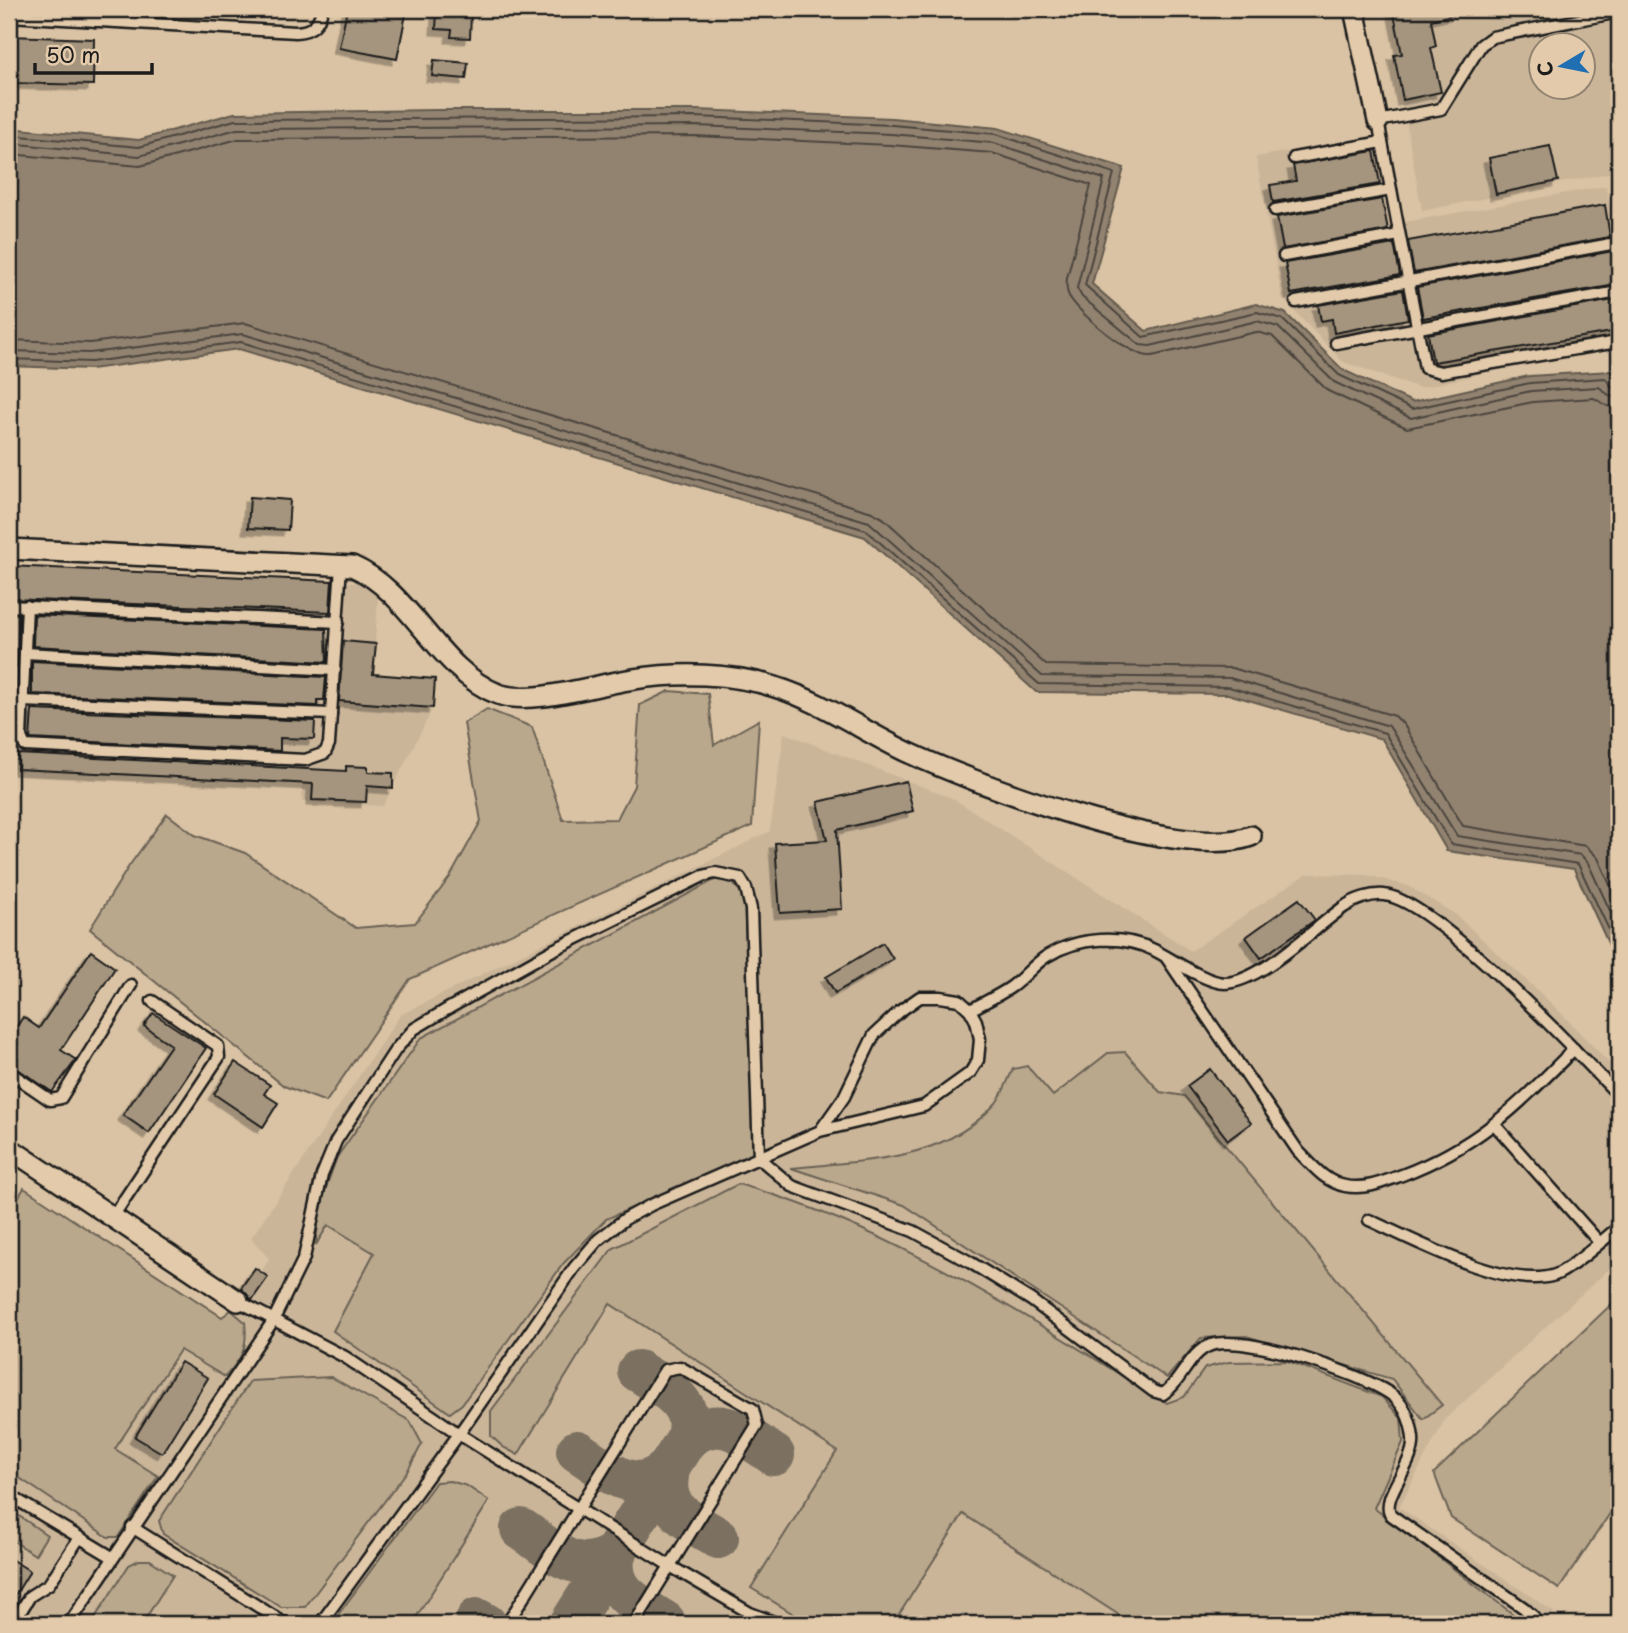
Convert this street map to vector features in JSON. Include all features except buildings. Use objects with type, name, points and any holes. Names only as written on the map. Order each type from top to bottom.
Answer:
[{"type":"street","points":[[1354,9],[1378,121]]},
{"type":"street","points":[[9,549],[341,564],[365,572],[375,579],[471,677],[502,695],[533,696],[646,677],[736,678],[803,696],[905,751],[1039,804],[1175,839],[1234,843],[1251,836]]},
{"type":"street","points":[[9,1148],[238,1301]]},
{"type":"lane","points":[[95,21],[96,9]]},
{"type":"lane","points":[[9,16],[296,32],[313,28],[320,21],[322,9]]},
{"type":"lane","points":[[1617,342],[1441,372],[1425,368],[1378,121],[1441,108],[1481,45],[1492,37],[1619,12]]},
{"type":"lane","points":[[1294,158],[1382,142]]},
{"type":"lane","points":[[1275,210],[1391,190]]},
{"type":"lane","points":[[1284,256],[1399,235]]},
{"type":"lane","points":[[1296,302],[1611,244]]},
{"type":"lane","points":[[1336,343],[1618,292]]},
{"type":"lane","points":[[27,606],[21,743],[30,748],[304,760],[325,753],[329,744],[341,564]]},
{"type":"lane","points":[[9,606],[338,622]]},
{"type":"lane","points":[[25,653],[335,670]]},
{"type":"lane","points":[[23,701],[331,714]]},
{"type":"lane","points":[[69,1624],[273,1321],[304,1258],[322,1175],[336,1141],[396,1049],[414,1030],[553,950],[703,876],[715,873],[740,878],[746,888],[751,909],[759,1158],[792,1186],[912,1231],[968,1261],[1031,1300],[1153,1391],[1163,1394],[1171,1389],[1200,1352],[1212,1345],[1231,1343],[1301,1356],[1390,1393],[1409,1417],[1414,1449],[1388,1499],[1387,1509],[1391,1515],[1524,1608],[1534,1617],[1534,1624]]},
{"type":"lane","points":[[970,1010],[1011,987],[1047,956],[1075,944],[1109,939],[1143,944],[1214,982],[1228,983],[1245,979],[1296,946],[1346,905],[1364,897],[1385,895],[1411,904],[1464,943],[1574,1049],[1619,1097]]},
{"type":"lane","points":[[1166,956],[1298,1151],[1324,1177],[1344,1186],[1372,1187],[1437,1162],[1495,1125],[1574,1049]]},
{"type":"lane","points":[[9,1072],[50,1100],[61,1098],[131,985]]},
{"type":"lane","points":[[320,1624],[459,1434],[574,1268],[598,1240],[625,1219],[651,1205],[820,1131],[924,1106],[970,1073],[978,1060],[979,1039],[976,1021],[970,1010],[959,1000],[920,997],[900,1011],[874,1035],[844,1097],[820,1131]]},
{"type":"lane","points":[[112,1218],[219,1057],[218,1046],[152,1001]]},
{"type":"lane","points":[[1495,1125],[1599,1242]]},
{"type":"lane","points":[[1368,1220],[1490,1272],[1533,1278],[1557,1275],[1619,1227]]},
{"type":"lane","points":[[238,1301],[345,1357],[459,1434],[670,1566],[750,1613],[779,1624]]},
{"type":"lane","points":[[507,1624],[665,1370],[680,1367],[753,1409],[758,1420],[750,1440],[634,1624]]},
{"type":"lane","points":[[9,1495],[111,1558]]},
{"type":"lane","points":[[132,1527],[286,1624]]},
{"type":"lane","points":[[13,1624],[30,1596],[49,1584],[79,1538]]},
{"type":"shaded area","points":[[1393,9],[1619,9],[1619,171],[1422,211],[1394,55],[1402,53]]},
{"type":"shaded area","points":[[1388,133],[1405,222],[1606,186],[1619,255],[1619,348],[1523,364],[1420,388],[1343,362],[1282,298],[1256,157]]},
{"type":"shaded area","points":[[9,566],[362,583],[378,598],[373,674],[435,679],[433,708],[383,806],[302,802],[302,783],[12,769],[18,616],[9,615]]},
{"type":"shaded area","points":[[669,691],[708,694],[714,745],[759,720],[752,826],[410,979],[326,1102],[284,1086],[90,929],[129,866],[167,814],[195,835],[245,853],[356,928],[415,923],[450,877],[481,821],[464,723],[487,709],[532,727],[563,820],[617,819],[634,786],[640,705]]},
{"type":"shaded area","points":[[784,733],[954,799],[1191,951],[1306,874],[1367,875],[1408,886],[1455,914],[1552,1004],[1619,1073],[1619,1260],[1445,1419],[1399,1507],[1554,1612],[1546,1624],[9,1624],[9,1213],[24,1188],[225,1319],[243,1294],[239,1291],[255,1268],[261,1272],[269,1259],[251,1238],[400,1015],[770,831]]},
{"type":"shaded area","points":[[716,879],[731,881],[744,896],[755,1154],[606,1219],[563,1264],[462,1404],[450,1413],[333,1331],[374,1253],[328,1225],[316,1245],[320,1204],[337,1157],[421,1038]]},
{"type":"shaded area","points":[[1125,1052],[1160,1092],[1184,1096],[1442,1405],[1423,1419],[1392,1379],[1246,1336],[1201,1338],[1167,1378],[904,1205],[791,1168],[874,1160],[927,1148],[975,1123],[996,1103],[1013,1069],[1027,1066],[1053,1096],[1108,1053]]},
{"type":"shaded area","points":[[738,1184],[796,1202],[906,1250],[960,1278],[1167,1403],[1184,1397],[1205,1368],[1229,1362],[1288,1361],[1382,1397],[1401,1418],[1403,1442],[1374,1508],[1526,1624],[1133,1624],[963,1514],[893,1624],[810,1624],[751,1588],[837,1451],[610,1304],[518,1455],[491,1436],[491,1411],[612,1249]]},
{"type":"shaded area","points":[[24,1188],[222,1317],[231,1310],[245,1322],[246,1339],[243,1352],[225,1377],[180,1350],[115,1449],[158,1476],[118,1537],[108,1537],[9,1471],[9,1213]]},
{"type":"shaded area","points":[[1619,1297],[1619,1500],[1559,1589],[1451,1518],[1434,1473]]},
{"type":"shaded area","points":[[331,1377],[410,1421],[422,1444],[408,1470],[305,1607],[281,1607],[163,1534],[159,1521],[250,1381]]},
{"type":"shaded area","points":[[450,1481],[467,1486],[489,1501],[412,1624],[335,1624],[335,1619],[436,1482]]},
{"type":"shaded area","points":[[9,1509],[47,1535],[35,1555],[9,1538]]},
{"type":"shaded area","points":[[139,1560],[150,1560],[173,1575],[142,1624],[91,1624],[129,1565]]},
{"type":"water","points":[[696,110],[892,118],[998,128],[1124,168],[1092,284],[1146,331],[1256,304],[1285,313],[1343,370],[1412,402],[1529,376],[1611,371],[1619,388],[1619,967],[1574,869],[1447,851],[1382,739],[1228,694],[1036,692],[865,537],[239,349],[91,369],[9,366],[9,128],[139,140],[234,113]]},
{"type":"taxiway","points":[[638,1371],[668,1391],[683,1406],[688,1427],[686,1440],[698,1431],[721,1427],[741,1434],[774,1455]]},
{"type":"taxiway","points":[[570,1624],[686,1440]]},
{"type":"taxiway","points":[[577,1451],[611,1474],[634,1481],[646,1481],[658,1476],[670,1466],[667,1481],[671,1503],[686,1518],[718,1538]]},
{"type":"taxiway","points":[[521,1529],[555,1553],[577,1562],[589,1563],[615,1553],[613,1566],[620,1587],[626,1595],[665,1622]]},
{"type":"taxiway","points":[[477,1619],[486,1624]]}]
